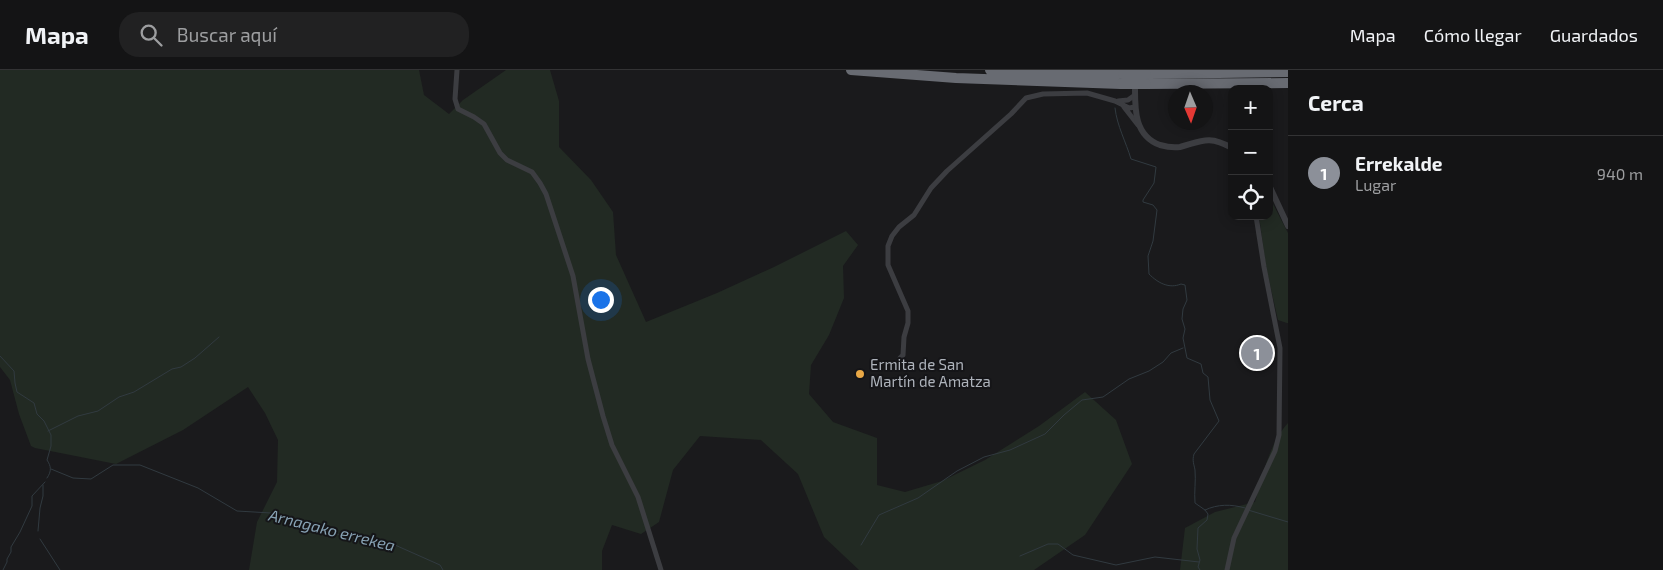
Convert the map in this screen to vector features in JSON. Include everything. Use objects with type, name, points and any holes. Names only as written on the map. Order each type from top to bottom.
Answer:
[{"type":"highway","points":[[851,70],[956,78],[1146,79],[1288,83]]},
{"type":"highway","points":[[990,70],[1122,79]]},
{"type":"highway","points":[[1146,79],[1288,72]]},
{"type":"street","points":[[457,70],[456,100],[458,109],[474,116],[484,124],[500,153],[507,160],[532,172],[546,194],[573,276],[588,359],[600,407],[612,445],[638,497],[661,570]]},
{"type":"street","points":[[1134,70],[1135,107],[1138,125]]},
{"type":"street","points":[[900,358],[903,355],[908,311],[888,265],[888,246],[892,236],[899,227],[914,215],[931,188],[964,154],[1011,114],[1026,98],[1043,94],[1087,93],[1124,104],[1131,109],[1135,107]]},
{"type":"street","points":[[1124,104],[1135,95]]},
{"type":"street","points":[[1124,104],[1148,138],[1164,146],[1180,147],[1198,140],[1208,140],[1217,141],[1228,146]]},
{"type":"street","points":[[1273,194],[1288,226]]},
{"type":"street","points":[[1227,570],[1234,538],[1275,451],[1279,435],[1280,348],[1257,220]]},
{"type":"shaded area","points":[[0,70],[419,70],[424,95],[449,114],[463,100],[506,70],[550,70],[559,101],[559,147],[591,180],[613,212],[616,255],[646,322],[717,293],[846,231],[858,245],[843,266],[844,298],[829,335],[811,365],[809,394],[833,422],[877,438],[877,485],[905,492],[942,481],[985,460],[1039,426],[1085,392],[1116,420],[1132,464],[1085,535],[1034,570],[859,570],[824,537],[798,474],[761,440],[700,436],[673,470],[659,522],[641,534],[612,525],[602,551],[602,570],[249,570],[257,522],[277,482],[278,440],[265,413],[248,387],[183,430],[116,464],[31,446],[19,414],[10,380],[0,367]]},
{"type":"shaded area","points":[[1273,204],[1288,233],[1288,323],[1278,320],[1266,267],[1260,220],[1273,220]]},
{"type":"shaded area","points":[[1288,423],[1288,570],[1180,570],[1185,528],[1215,512],[1255,502],[1271,450],[1281,431]]},
{"type":"waterway","points":[[1115,108],[1131,159],[1156,167],[1154,183],[1143,200],[1143,202],[1153,205],[1157,210],[1153,241],[1148,256],[1149,274],[1164,284],[1172,286],[1185,285],[1187,300],[1183,309],[1182,319],[1185,329],[1183,338],[1187,358],[1201,364],[1203,373],[1208,377],[1210,400],[1219,421],[1193,456],[1195,503],[1208,514],[1207,520],[1198,528],[1197,549],[1200,560],[1198,567],[1200,570]]},
{"type":"waterway","points":[[48,431],[78,416],[98,411],[119,397],[134,392],[172,369],[181,367],[195,358],[219,337]]},
{"type":"waterway","points":[[861,545],[879,515],[918,498],[957,471],[984,457],[1010,450],[1045,434],[1082,400],[1103,397],[1129,379],[1149,371],[1163,362],[1171,353],[1183,348]]},
{"type":"waterway","points":[[0,356],[14,371],[17,392],[34,403],[37,414],[44,421],[51,435],[51,446],[47,460],[50,471],[47,478]]},
{"type":"waterway","name":"Arnagako errekea","points":[[51,469],[73,478],[91,479],[113,465],[140,465],[198,488],[237,511],[271,513],[310,527],[313,524],[344,537],[356,537],[395,545],[440,565],[443,570]]},
{"type":"waterway","points":[[3,570],[11,552],[11,547],[32,506],[32,496],[45,482]]},
{"type":"waterway","points":[[38,531],[43,485]]},
{"type":"waterway","points":[[1205,510],[1225,505],[1245,508]]},
{"type":"waterway","points":[[1248,510],[1288,522]]},
{"type":"waterway","points":[[40,539],[60,570]]},
{"type":"waterway","points":[[1020,556],[1048,544],[1058,544],[1073,555],[1116,565],[1155,557],[1199,562]]},
{"type":"place","name":"Errekalde","points":[[1257,353]]},
{"type":"place","name":"Ermita de San Martín de Amatza","points":[[860,374]]}]
